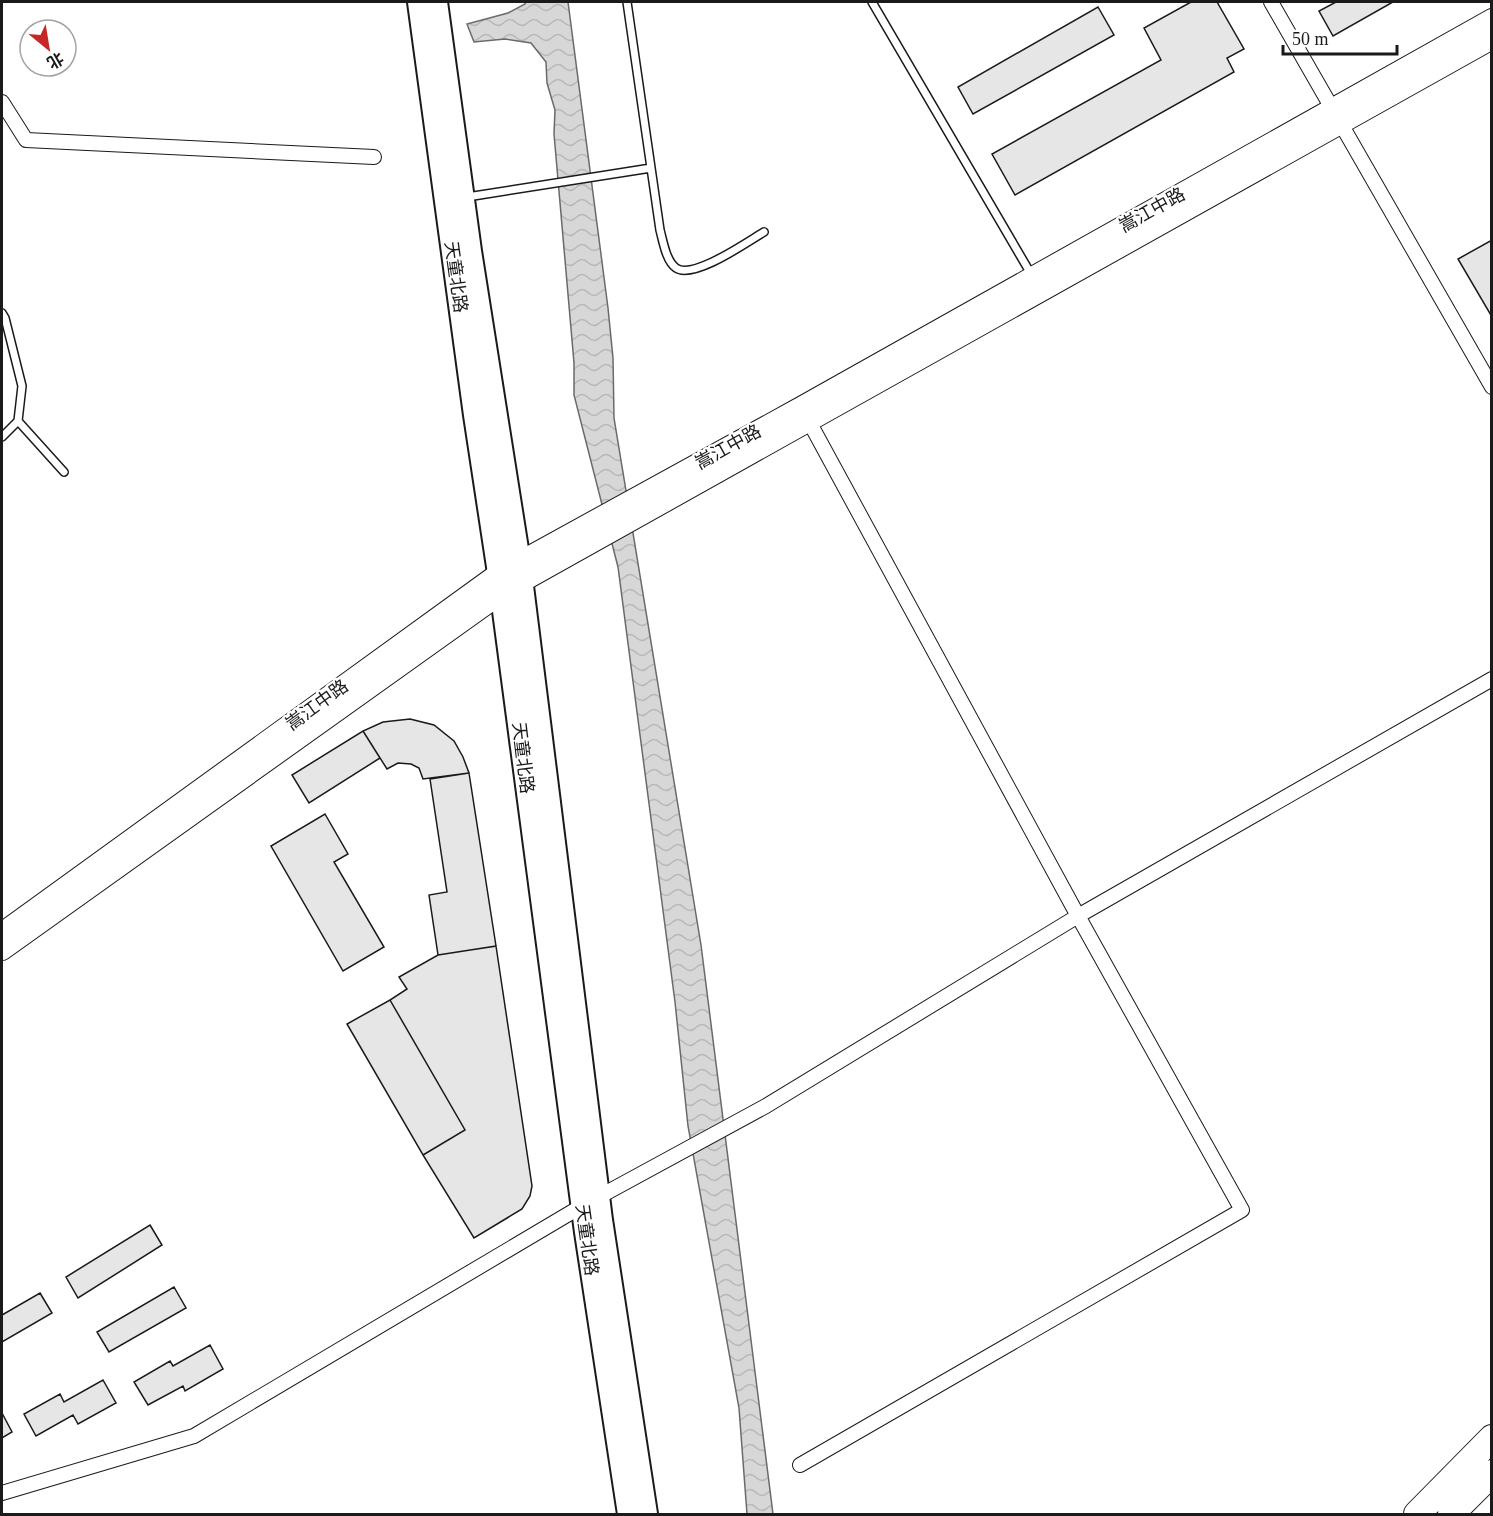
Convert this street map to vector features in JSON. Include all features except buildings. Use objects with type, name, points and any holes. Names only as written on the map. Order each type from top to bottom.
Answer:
[{"type":"highway","points":[[1417,1515],[1491,1438]]},
{"type":"highway","points":[[1451,1515],[1491,1473]]},
{"type":"main road","name":"天童北路","points":[[419,2],[473,403],[594,1208],[622,1412],[629,1515]]},
{"type":"main road","points":[[436,2],[463,198],[520,572],[594,1208]]},
{"type":"main road","name":"嵩江中路","points":[[2,933],[500,583],[1336,117],[1491,19]]},
{"type":"main road","name":"嵩江中路","points":[[520,572],[581,528],[676,475],[805,414],[1033,277],[1336,117],[1491,39]]},
{"type":"main road","name":"嵩江中路","points":[[2,950],[500,583]]},
{"type":"main road","name":"天童北路","points":[[622,1412],[646,1515]]},
{"type":"street","points":[[1271,2],[1491,387]]},
{"type":"street","points":[[2,102],[26,140],[374,157]]},
{"type":"street","points":[[800,1465],[1242,1210],[1078,916],[805,414]]},
{"type":"street","points":[[2,1493],[195,1436],[594,1208],[1078,916],[1491,679]]},
{"type":"lane","points":[[627,2],[660,230],[665,250],[675,268],[685,272],[700,269],[764,232]]},
{"type":"lane","points":[[872,2],[1033,277]]},
{"type":"lane","points":[[463,198],[651,168]]},
{"type":"lane","points":[[2,313],[22,386],[18,421],[2,437]]},
{"type":"lane","points":[[18,421],[64,472]]},
{"type":"water","points":[[526,2],[568,2],[608,308],[613,358],[614,418],[701,945],[773,1514],[747,1514],[739,1408],[688,1126],[675,1002],[618,567],[574,395],[574,363],[554,134],[555,110],[547,83],[546,62],[531,43],[505,39],[474,42],[467,24],[508,13]]}]
